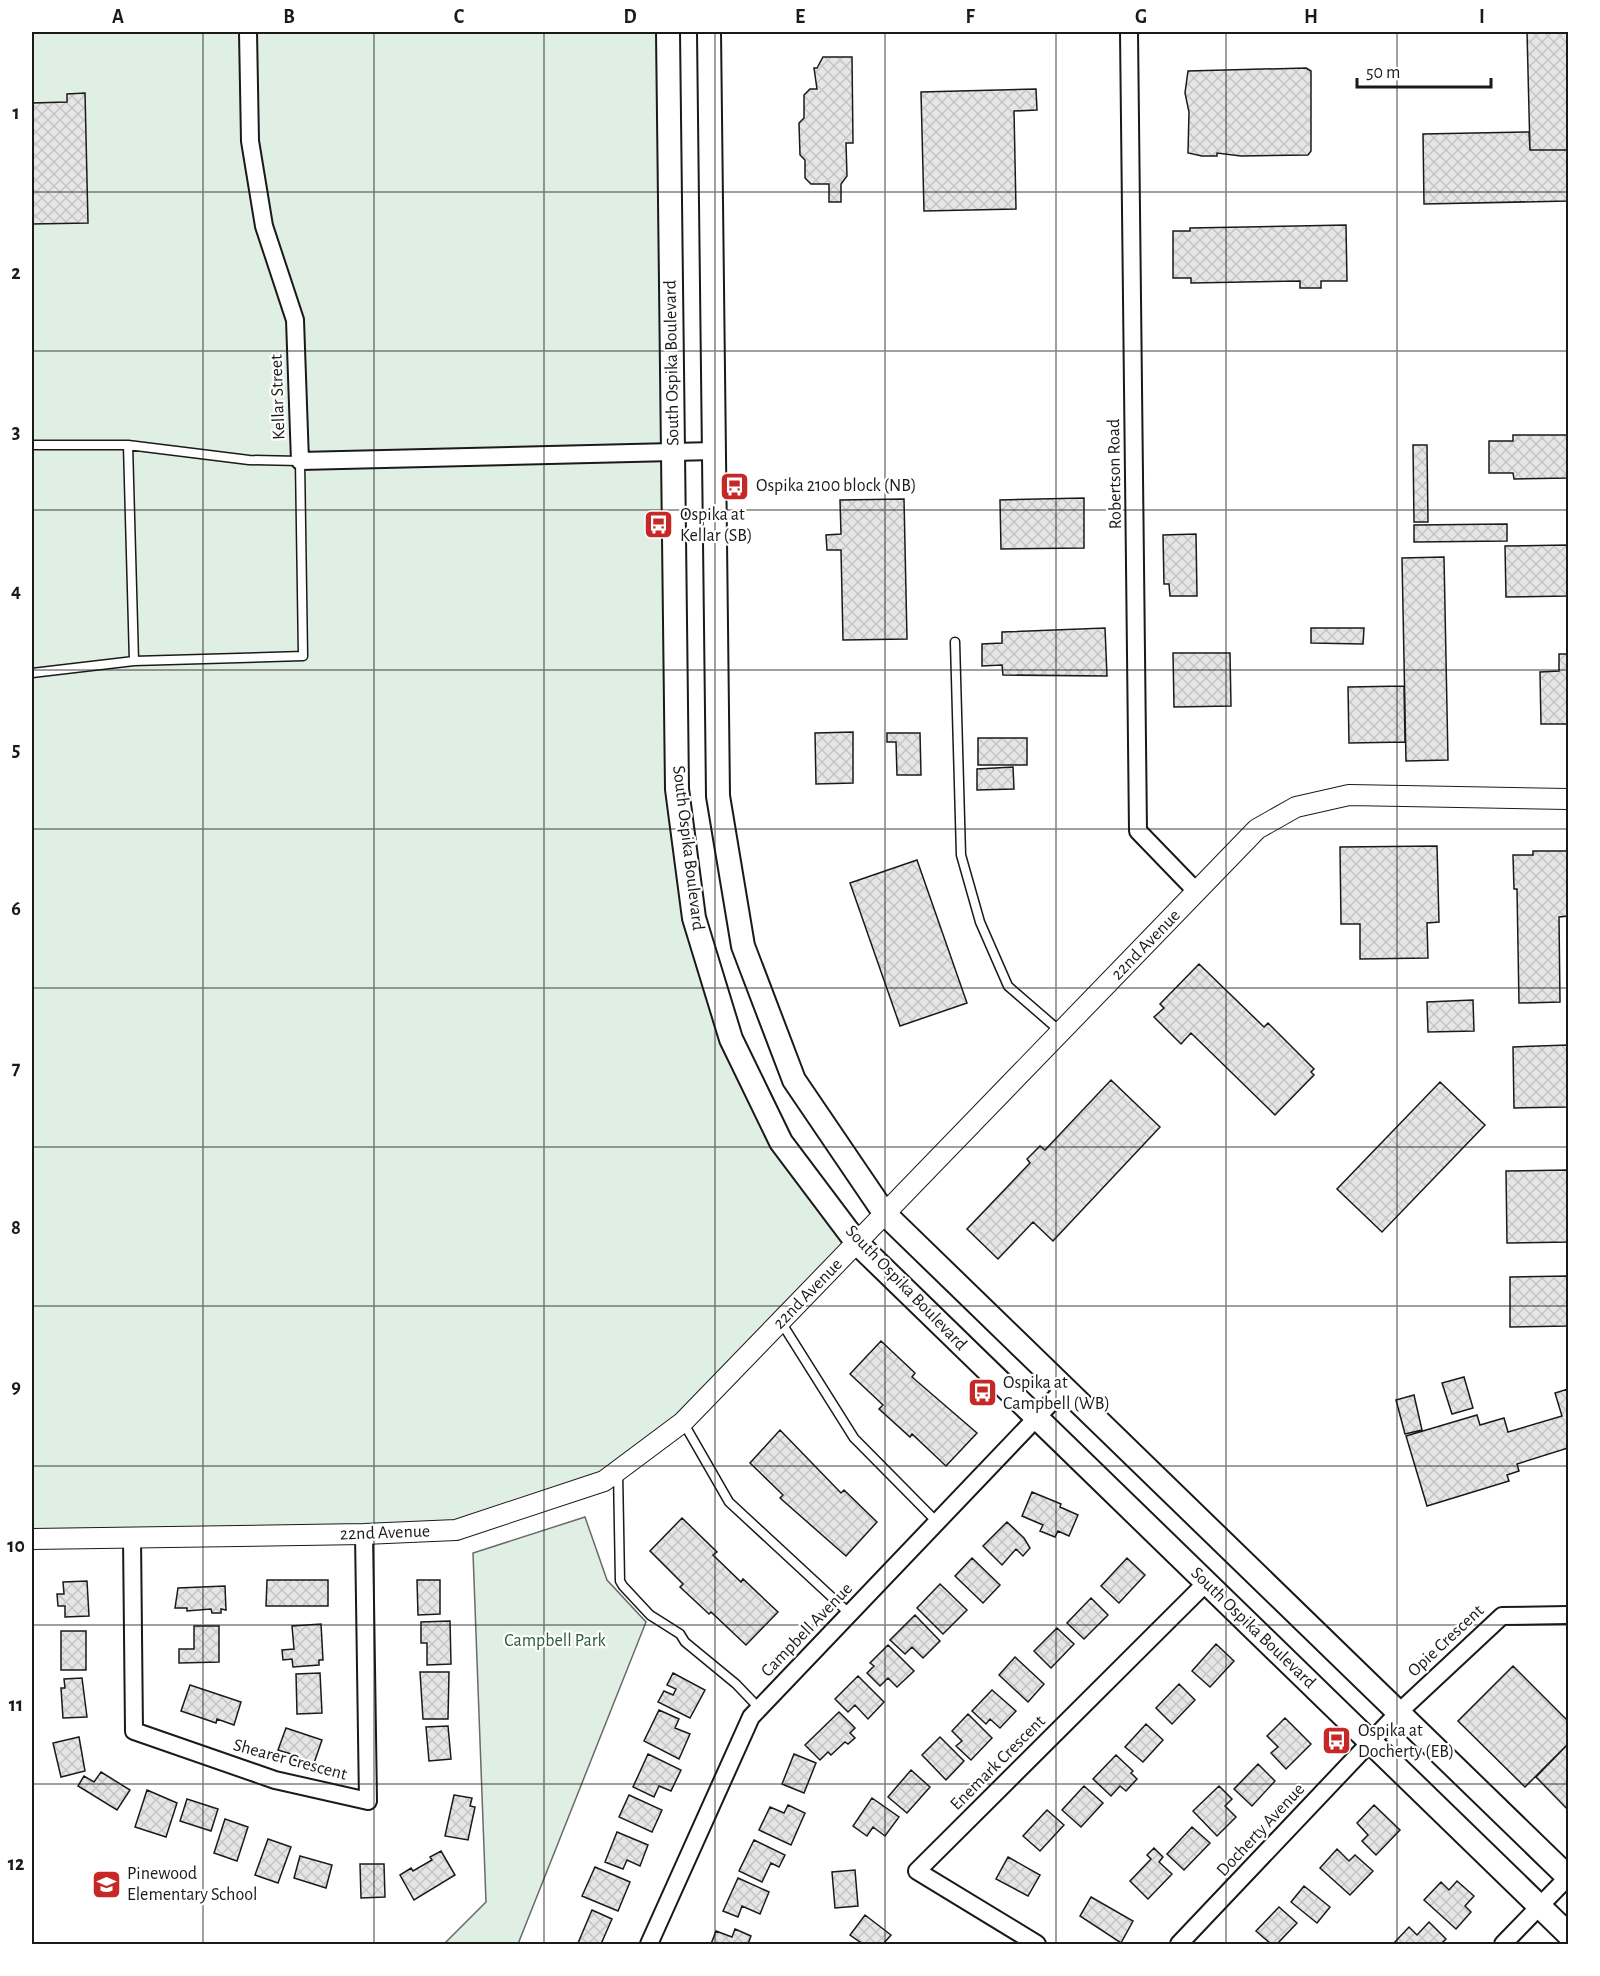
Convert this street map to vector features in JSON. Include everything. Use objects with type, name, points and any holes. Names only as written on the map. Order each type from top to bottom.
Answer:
[{"type":"main road","name":"South Ospika Boulevard","points":[[668,32],[677,789],[694,918],[731,1039],[782,1142],[857,1243],[1569,1934]]},
{"type":"main road","name":"South Ospika Boulevard","points":[[709,32],[718,796],[743,946],[794,1080],[885,1214],[1063,1390],[1568,1877]]},
{"type":"street","name":"Kellar Street","points":[[248,32],[250,141],[264,226],[295,320],[300,460],[673,450],[714,451]]},
{"type":"street","name":"Robertson Road","points":[[1129,32],[1138,831],[1197,892]]},
{"type":"street","name":"22nd Avenue","points":[[32,1539],[364,1534],[456,1530],[604,1480],[684,1422],[1257,829],[1296,807],[1349,795],[1569,799]]},
{"type":"street","name":"Campbell Avenue","points":[[649,1944],[751,1717],[1063,1390]]},
{"type":"street","name":"Shearer Crescent","points":[[132,1537],[134,1731],[275,1780],[368,1801],[364,1534]]},
{"type":"street","name":"Enemark Crescent","points":[[1037,1944],[917,1871],[1206,1583]]},
{"type":"street","name":"Opie Crescent","points":[[1371,1742],[1398,1713],[1502,1616],[1569,1615]]},
{"type":"street","name":"Docherty Avenue","points":[[1179,1944],[1371,1742]]},
{"type":"street","points":[[1503,1944],[1568,1877]]},
{"type":"lane","points":[[32,445],[128,445],[249,460],[300,460],[303,656],[134,661],[32,673]]},
{"type":"lane","points":[[128,445],[134,661]]},
{"type":"lane","points":[[955,642],[961,855],[981,922],[1008,986],[1061,1032]]},
{"type":"lane","points":[[781,1322],[854,1438],[937,1522]]},
{"type":"lane","points":[[684,1422],[729,1502],[850,1614]]},
{"type":"lane","points":[[618,1470],[620,1581],[650,1615],[680,1634],[685,1642],[736,1684],[759,1708]]},
{"type":"green space","points":[[32,32],[665,32],[680,767],[698,910],[730,1037],[853,1240],[653,1450],[488,1522],[32,1540]]},
{"type":"green space","name":"Campbell Park","points":[[585,1517],[607,1580],[646,1622],[518,1944],[444,1944],[486,1902],[473,1553]]},
{"type":"building","points":[[1527,32],[1568,32],[1568,150],[1530,150]]},
{"type":"building","points":[[823,57],[852,57],[853,143],[846,143],[847,176],[841,184],[841,202],[829,202],[829,184],[811,184],[805,178],[805,160],[800,155],[799,123],[804,118],[804,95],[810,89],[817,89],[814,68],[817,68]]},
{"type":"building","points":[[1306,68],[1311,71],[1311,151],[1308,155],[1241,156],[1217,153],[1217,156],[1202,156],[1188,153],[1189,112],[1185,93],[1188,71]]},
{"type":"building","points":[[1036,89],[1037,110],[1014,111],[1016,209],[924,211],[921,92]]},
{"type":"building","points":[[85,93],[88,223],[32,224],[32,103],[67,102],[67,94]]},
{"type":"building","points":[[1529,132],[1530,150],[1568,150],[1568,201],[1424,204],[1423,134]]},
{"type":"building","points":[[1346,225],[1347,281],[1321,281],[1321,288],[1300,288],[1300,281],[1191,283],[1191,278],[1173,278],[1173,231],[1190,231],[1190,228]]},
{"type":"building","points":[[1513,435],[1568,435],[1568,478],[1514,479],[1513,473],[1489,473],[1489,441],[1513,441]]},
{"type":"building","points":[[1413,445],[1427,445],[1428,522],[1414,522]]},
{"type":"building","points":[[1084,498],[1084,548],[1001,549],[1000,500]]},
{"type":"building","points":[[904,499],[907,639],[843,640],[841,550],[827,550],[826,535],[841,534],[840,500]]},
{"type":"building","points":[[1507,524],[1507,541],[1414,542],[1414,525]]},
{"type":"building","points":[[1196,534],[1197,596],[1170,596],[1169,584],[1164,584],[1163,535]]},
{"type":"building","points":[[1568,545],[1568,596],[1506,597],[1505,546]]},
{"type":"building","points":[[1444,557],[1448,760],[1406,761],[1402,558]]},
{"type":"building","points":[[1105,628],[1107,676],[1003,675],[1002,665],[982,666],[982,644],[1002,643],[1002,632]]},
{"type":"building","points":[[1311,628],[1364,628],[1363,644],[1311,643]]},
{"type":"building","points":[[1173,653],[1230,653],[1231,706],[1174,707]]},
{"type":"building","points":[[1559,654],[1568,654],[1568,724],[1541,724],[1540,672],[1559,671]]},
{"type":"building","points":[[1404,686],[1405,742],[1349,743],[1348,687]]},
{"type":"building","points":[[853,732],[853,783],[816,784],[815,733]]},
{"type":"building","points":[[887,733],[920,733],[921,775],[897,775],[896,742],[887,742]]},
{"type":"building","points":[[978,738],[1027,738],[1027,765],[978,765]]},
{"type":"building","points":[[1013,767],[1014,789],[977,790],[977,769]]},
{"type":"building","points":[[1437,846],[1439,922],[1427,923],[1428,958],[1360,959],[1360,924],[1341,924],[1340,847]]},
{"type":"building","points":[[1533,851],[1568,851],[1568,916],[1559,917],[1560,1002],[1519,1003],[1517,889],[1514,889],[1513,855],[1533,855]]},
{"type":"building","points":[[917,860],[967,1003],[900,1026],[850,883]]},
{"type":"building","points":[[1199,964],[1264,1027],[1268,1023],[1314,1069],[1311,1072],[1314,1075],[1275,1115],[1191,1033],[1181,1044],[1154,1017],[1164,1008],[1160,1004]]},
{"type":"building","points":[[1473,1000],[1474,1031],[1428,1032],[1427,1002]]},
{"type":"building","points":[[1568,1045],[1568,1107],[1514,1108],[1513,1047]]},
{"type":"building","points":[[1111,1080],[1160,1127],[1053,1241],[1033,1222],[998,1259],[967,1229],[1030,1163],[1027,1159],[1040,1146],[1045,1150]]},
{"type":"building","points":[[1440,1082],[1485,1125],[1382,1232],[1337,1189]]},
{"type":"building","points":[[1568,1170],[1568,1242],[1507,1243],[1506,1171]]},
{"type":"building","points":[[1568,1276],[1568,1326],[1510,1327],[1510,1277]]},
{"type":"building","points":[[881,1341],[915,1373],[912,1377],[977,1433],[946,1466],[912,1434],[910,1437],[879,1409],[883,1405],[850,1374]]},
{"type":"building","points":[[1464,1377],[1473,1408],[1452,1414],[1442,1383]]},
{"type":"building","points":[[1568,1389],[1568,1448],[1517,1464],[1519,1471],[1507,1475],[1509,1481],[1427,1506],[1406,1436],[1477,1415],[1480,1425],[1504,1418],[1508,1432],[1562,1416],[1555,1393]]},
{"type":"building","points":[[1414,1395],[1422,1430],[1405,1434],[1396,1400]]},
{"type":"building","points":[[780,1430],[841,1493],[844,1490],[877,1522],[846,1556],[780,1498],[783,1495],[750,1463]]},
{"type":"building","points":[[1032,1492],[1061,1504],[1060,1507],[1078,1515],[1069,1536],[1058,1531],[1055,1537],[1040,1531],[1043,1525],[1022,1516]]},
{"type":"building","points":[[682,1518],[717,1552],[713,1555],[741,1582],[743,1579],[778,1612],[746,1645],[680,1587],[683,1584],[650,1551]]},
{"type":"building","points":[[1007,1522],[1024,1538],[1030,1548],[1023,1556],[1016,1549],[1002,1565],[983,1546]]},
{"type":"building","points":[[972,1558],[1000,1585],[983,1603],[955,1576]]},
{"type":"building","points":[[1127,1558],[1145,1575],[1119,1603],[1101,1586]]},
{"type":"building","points":[[267,1580],[328,1580],[328,1606],[266,1606]]},
{"type":"building","points":[[417,1580],[440,1580],[440,1614],[418,1615]]},
{"type":"building","points":[[87,1581],[89,1616],[65,1617],[65,1606],[58,1606],[57,1594],[64,1594],[63,1582]]},
{"type":"building","points":[[940,1584],[967,1610],[943,1634],[917,1608]]},
{"type":"building","points":[[225,1586],[226,1610],[221,1609],[221,1613],[212,1613],[211,1609],[187,1611],[187,1608],[175,1608],[178,1588]]},
{"type":"building","points":[[1091,1598],[1108,1615],[1084,1639],[1067,1623]]},
{"type":"building","points":[[915,1615],[940,1641],[923,1658],[912,1647],[905,1654],[890,1640]]},
{"type":"building","points":[[450,1621],[451,1664],[427,1665],[427,1643],[421,1643],[421,1622]]},
{"type":"building","points":[[321,1624],[323,1660],[319,1660],[319,1665],[293,1667],[292,1659],[283,1660],[282,1650],[294,1649],[292,1626]]},
{"type":"building","points":[[194,1626],[219,1626],[219,1662],[179,1663],[179,1649],[194,1649]]},
{"type":"building","points":[[1057,1628],[1074,1644],[1051,1668],[1034,1651]]},
{"type":"building","points":[[61,1631],[86,1631],[86,1670],[61,1670]]},
{"type":"building","points":[[1216,1644],[1234,1661],[1210,1687],[1192,1671]]},
{"type":"building","points":[[888,1645],[914,1671],[897,1687],[888,1678],[880,1686],[867,1673],[874,1666],[870,1663]]},
{"type":"building","points":[[1015,1657],[1044,1684],[1028,1702],[999,1675]]},
{"type":"building","points":[[1513,1666],[1568,1721],[1568,1744],[1525,1787],[1458,1721]]},
{"type":"building","points":[[420,1672],[449,1672],[448,1719],[423,1719]]},
{"type":"building","points":[[320,1673],[322,1713],[297,1714],[296,1674]]},
{"type":"building","points":[[673,1673],[705,1690],[690,1718],[658,1702],[664,1691],[673,1695],[676,1689],[667,1685]]},
{"type":"building","points":[[858,1676],[884,1702],[868,1719],[855,1705],[848,1712],[835,1699]]},
{"type":"building","points":[[82,1678],[87,1717],[63,1718],[61,1688],[65,1688],[64,1679]]},
{"type":"building","points":[[1179,1684],[1195,1700],[1172,1724],[1156,1708]]},
{"type":"building","points":[[190,1685],[241,1702],[234,1725],[217,1719],[216,1723],[181,1711]]},
{"type":"building","points":[[992,1690],[1016,1711],[1000,1728],[990,1719],[986,1724],[972,1711]]},
{"type":"building","points":[[659,1710],[679,1719],[675,1728],[690,1734],[679,1759],[644,1741]]},
{"type":"building","points":[[839,1712],[855,1728],[850,1733],[855,1738],[848,1744],[845,1742],[831,1755],[828,1752],[820,1760],[805,1745]]},
{"type":"building","points":[[968,1714],[992,1738],[971,1760],[956,1746],[962,1741],[952,1731]]},
{"type":"building","points":[[1285,1718],[1311,1744],[1286,1769],[1271,1753],[1278,1747],[1267,1736]]},
{"type":"building","points":[[1146,1724],[1163,1740],[1143,1762],[1125,1747]]},
{"type":"building","points":[[448,1726],[451,1759],[429,1761],[426,1727]]},
{"type":"building","points":[[286,1728],[322,1740],[313,1766],[289,1758],[291,1754],[278,1750]]},
{"type":"building","points":[[79,1737],[85,1771],[61,1777],[53,1743]]},
{"type":"building","points":[[940,1737],[964,1761],[946,1780],[922,1755]]},
{"type":"building","points":[[1568,1744],[1568,1810],[1536,1777]]},
{"type":"building","points":[[648,1754],[681,1770],[671,1791],[659,1786],[654,1797],[633,1787]]},
{"type":"building","points":[[794,1754],[816,1763],[804,1793],[782,1784]]},
{"type":"building","points":[[1116,1755],[1133,1771],[1131,1773],[1137,1779],[1126,1791],[1120,1786],[1111,1796],[1093,1779]]},
{"type":"building","points":[[1258,1764],[1275,1781],[1252,1806],[1234,1789]]},
{"type":"building","points":[[911,1770],[930,1787],[907,1813],[888,1797]]},
{"type":"building","points":[[101,1772],[130,1790],[117,1810],[78,1786],[84,1776],[94,1782]]},
{"type":"building","points":[[1084,1786],[1103,1803],[1081,1827],[1062,1810]]},
{"type":"building","points":[[1219,1786],[1232,1799],[1225,1806],[1236,1817],[1217,1836],[1193,1811]]},
{"type":"building","points":[[147,1790],[177,1803],[166,1837],[135,1827]]},
{"type":"building","points":[[454,1795],[472,1798],[470,1806],[475,1807],[468,1840],[445,1836]]},
{"type":"building","points":[[629,1795],[662,1810],[652,1832],[619,1817]]},
{"type":"building","points":[[872,1798],[899,1817],[885,1836],[873,1827],[867,1836],[853,1826]]},
{"type":"building","points":[[187,1799],[218,1809],[211,1831],[180,1821]]},
{"type":"building","points":[[788,1805],[805,1813],[791,1845],[759,1830],[770,1807],[784,1813]]},
{"type":"building","points":[[1374,1805],[1400,1830],[1376,1855],[1362,1841],[1368,1835],[1357,1823]]},
{"type":"building","points":[[1047,1810],[1064,1825],[1040,1851],[1023,1836]]},
{"type":"building","points":[[225,1819],[248,1827],[237,1861],[214,1853]]},
{"type":"building","points":[[1192,1827],[1210,1843],[1184,1870],[1167,1854]]},
{"type":"building","points":[[617,1832],[648,1845],[640,1866],[627,1860],[623,1869],[605,1862]]},
{"type":"building","points":[[268,1839],[291,1847],[278,1883],[255,1875]]},
{"type":"building","points":[[754,1840],[785,1855],[779,1867],[771,1863],[762,1882],[739,1871]]},
{"type":"building","points":[[1154,1848],[1163,1857],[1159,1862],[1172,1874],[1148,1899],[1130,1881],[1151,1859],[1147,1855]]},
{"type":"building","points":[[1337,1849],[1349,1861],[1355,1855],[1373,1871],[1350,1895],[1320,1868]]},
{"type":"building","points":[[441,1851],[455,1875],[414,1900],[400,1875],[411,1868],[413,1871],[432,1860],[430,1857]]},
{"type":"building","points":[[300,1856],[332,1865],[326,1888],[294,1878]]},
{"type":"building","points":[[1008,1857],[1040,1875],[1028,1896],[996,1879]]},
{"type":"building","points":[[360,1864],[384,1864],[385,1897],[361,1898]]},
{"type":"building","points":[[595,1867],[630,1882],[618,1911],[582,1896]]},
{"type":"building","points":[[855,1870],[858,1906],[835,1908],[832,1872]]},
{"type":"building","points":[[738,1878],[769,1892],[760,1914],[742,1906],[738,1917],[723,1911]]},
{"type":"building","points":[[1457,1881],[1474,1896],[1465,1906],[1471,1912],[1456,1929],[1424,1900],[1441,1882],[1449,1890]]},
{"type":"building","points":[[1304,1886],[1330,1907],[1317,1923],[1291,1902]]},
{"type":"building","points":[[1091,1897],[1133,1921],[1121,1943],[1080,1916]]},
{"type":"building","points":[[1279,1907],[1297,1923],[1277,1944],[1271,1944],[1256,1931]]},
{"type":"building","points":[[592,1910],[612,1919],[601,1944],[578,1943]]},
{"type":"building","points":[[865,1915],[891,1935],[883,1944],[863,1944],[850,1935]]},
{"type":"building","points":[[1429,1922],[1446,1939],[1441,1944],[1393,1944],[1409,1927],[1417,1935]]},
{"type":"building","points":[[735,1929],[751,1936],[748,1944],[711,1944],[716,1931],[732,1937]]},
{"type":"place","name":"Ospika 2100 block (NB)","points":[[735,486]]},
{"type":"place","name":"Ospika at Kellar (SB)","points":[[659,525]]},
{"type":"place","name":"Ospika at Campbell (WB)","points":[[982,1393]]},
{"type":"place","name":"Ospika at Docherty (EB)","points":[[1337,1741]]},
{"type":"place","name":"Pinewood Elementary School","points":[[106,1884]]}]
